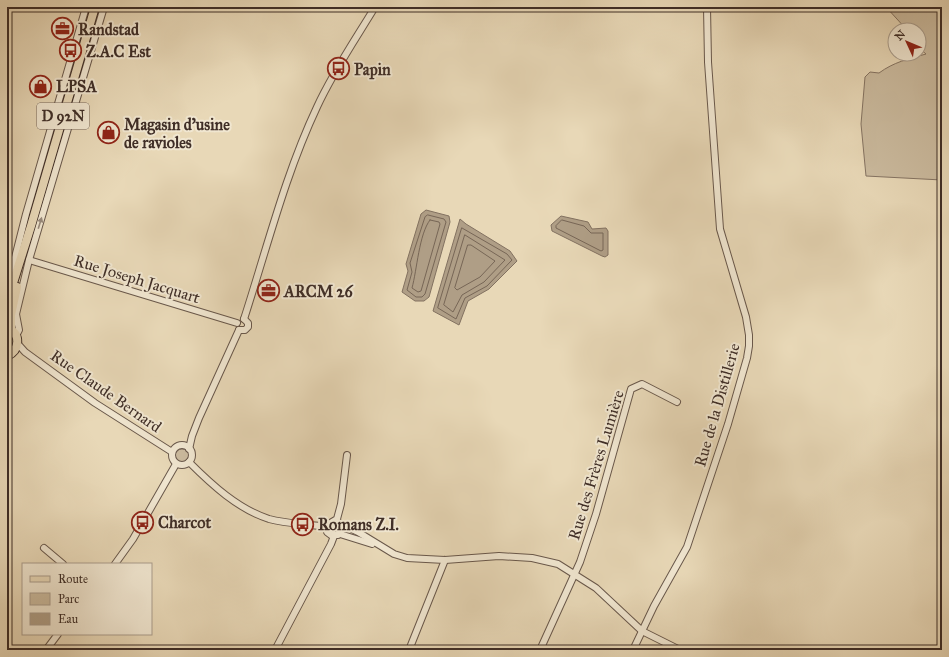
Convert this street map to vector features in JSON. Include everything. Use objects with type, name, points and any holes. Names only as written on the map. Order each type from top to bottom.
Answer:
[{"type":"main road","name":"D 92N","points":[[8,302],[95,7]]},
{"type":"main road","name":"D 92N","points":[[13,334],[8,302],[9,284],[31,226]]},
{"type":"main road","points":[[10,355],[13,334]]},
{"type":"street","points":[[9,284],[86,7]]},
{"type":"street","points":[[13,334],[19,330],[16,314],[29,260],[104,7]]},
{"type":"street","points":[[190,449],[183,446],[178,446],[172,452],[172,459],[176,464],[183,466],[189,462],[192,454],[190,449],[192,436],[239,330],[237,323],[244,319],[281,197],[312,118],[322,96],[375,7]]},
{"type":"street","name":"Rue de la Distillerie","points":[[633,650],[687,547],[728,424],[749,346],[746,317],[720,229],[708,62],[707,7]]},
{"type":"street","name":"Rue Joseph Jacquart","points":[[29,260],[237,323]]},
{"type":"street","points":[[239,330],[244,330],[248,327],[248,323],[244,319]]},
{"type":"street","name":"Rue Claude Bernard","points":[[13,334],[25,352],[104,409],[172,452]]},
{"type":"street","name":"Rue Claude Bernard","points":[[10,355],[25,352]]},
{"type":"street","name":"Rue des Frères Lumière","points":[[574,574],[596,514],[630,388],[642,384],[677,402]]},
{"type":"street","points":[[183,446],[192,436]]},
{"type":"street","points":[[275,650],[332,544],[341,531],[338,523],[347,455]]},
{"type":"street","points":[[189,462],[220,490],[259,515],[282,522],[327,527]]},
{"type":"street","points":[[116,563],[133,539],[176,464]]},
{"type":"street","points":[[327,527],[331,522],[338,523],[358,532],[384,549]]},
{"type":"street","points":[[327,527],[329,534],[384,549],[408,558],[445,560],[498,556],[532,558],[558,564],[596,588],[642,631],[664,647],[680,650]]},
{"type":"street","points":[[44,548],[62,563]]},
{"type":"street","points":[[409,650],[445,560]]},
{"type":"street","points":[[540,650],[574,574]]},
{"type":"street","points":[[46,650],[57,635]]},
{"type":"green space","points":[[886,7],[939,7],[942,11],[942,180],[866,176],[861,124],[865,77],[870,72],[879,73],[899,62],[927,62],[927,22],[900,22]]},
{"type":"green space","points":[[179,449],[185,449],[189,453],[189,459],[185,463],[179,463],[175,459],[175,453]]},
{"type":"water","points":[[426,210],[449,216],[450,222],[429,297],[424,301],[415,301],[402,292],[408,271],[406,264],[421,214]]},
{"type":"water","points":[[561,216],[588,222],[592,229],[606,228],[608,231],[608,255],[605,257],[602,256],[552,231],[551,225]]},
{"type":"water","points":[[460,219],[510,251],[517,261],[489,289],[468,301],[459,325],[433,311]]},
{"type":"place","name":"Randstad","points":[[62,29]]},
{"type":"place","name":"Z.A.C Est","points":[[71,51]]},
{"type":"place","name":"Papin","points":[[338,69]]},
{"type":"place","name":"LPSA","points":[[41,86]]},
{"type":"place","name":"Magasin d’usine de ravioles","points":[[108,133]]},
{"type":"place","name":"ARCM 26","points":[[268,291]]},
{"type":"place","name":"Charcot","points":[[143,522]]},
{"type":"place","name":"Romans Z.I.","points":[[303,524]]}]
